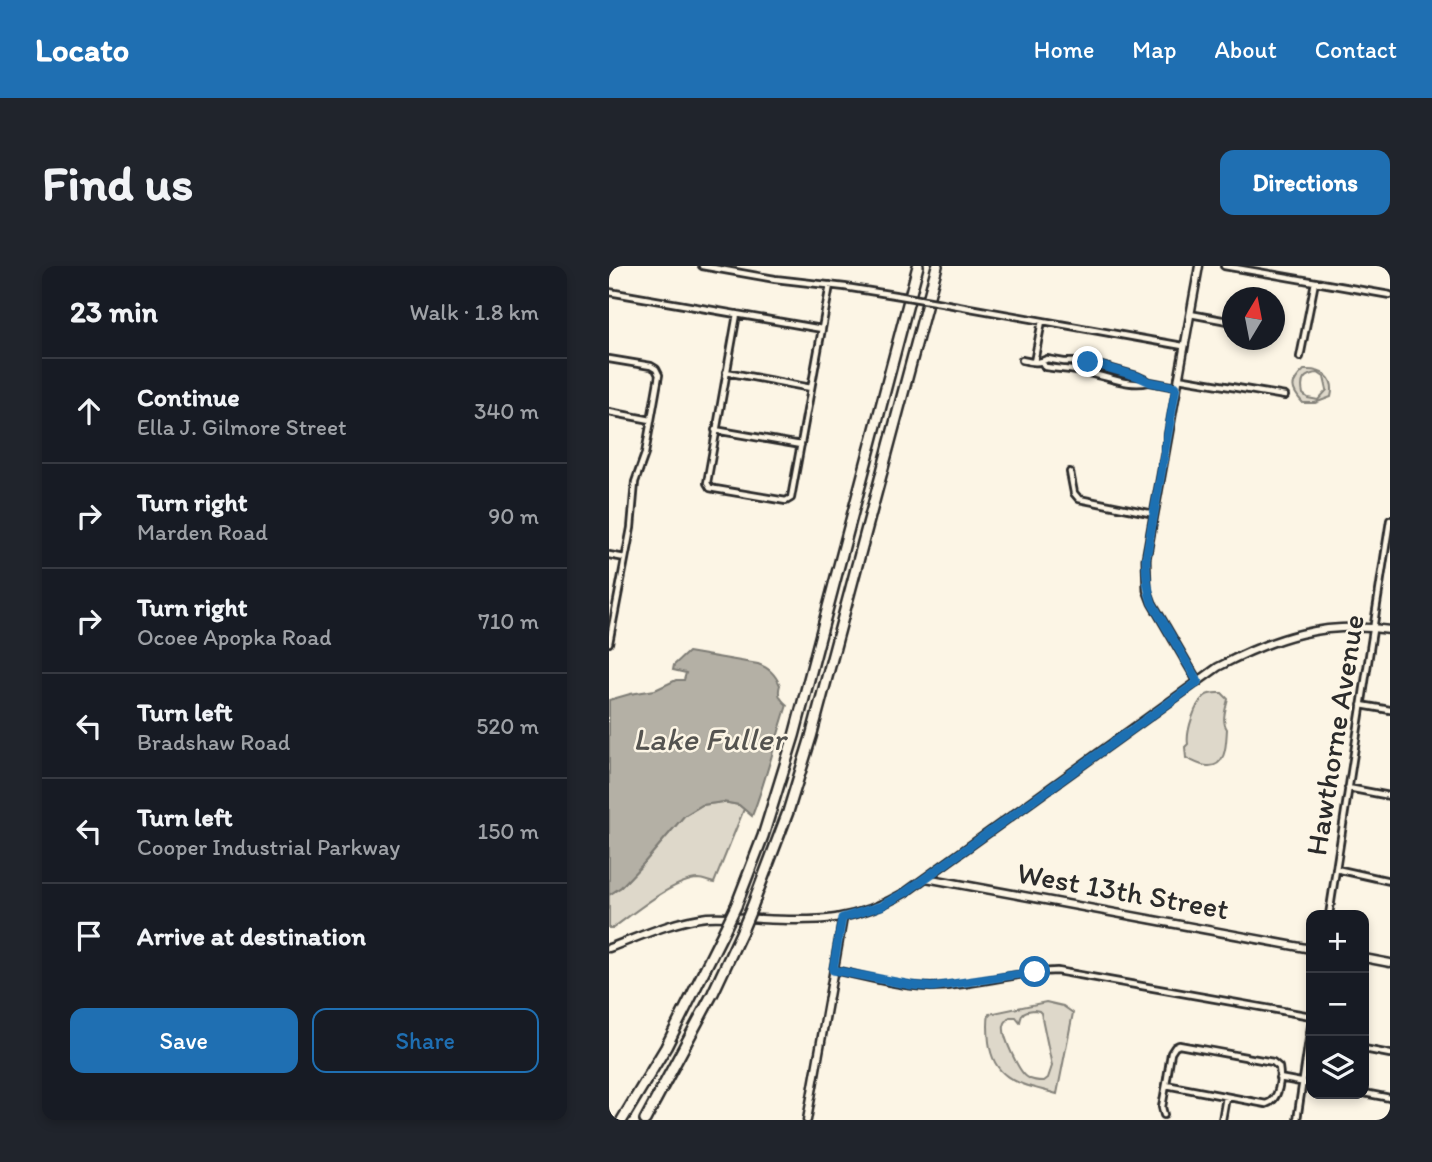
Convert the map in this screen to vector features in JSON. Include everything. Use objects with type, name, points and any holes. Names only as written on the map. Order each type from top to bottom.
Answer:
[{"type":"highway","points":[[622,1120],[687,1007],[736,906],[763,836],[794,736],[918,266]]},
{"type":"highway","points":[[645,1120],[743,931],[788,812],[811,737],[937,266]]},
{"type":"highway","points":[[617,1120],[661,1055]]},
{"type":"street","points":[[702,266],[901,296],[1183,346]]},
{"type":"street","points":[[1198,682],[1152,603],[1147,590],[1146,559],[1199,266]]},
{"type":"street","points":[[1224,266],[1390,295]]},
{"type":"street","points":[[1300,357],[1315,282]]},
{"type":"street","points":[[737,314],[706,478],[708,486],[786,501],[791,498],[829,285]]},
{"type":"street","points":[[609,292],[822,329]]},
{"type":"street","points":[[1190,313],[1222,320]]},
{"type":"street","points":[[1034,362],[1042,321]]},
{"type":"street","points":[[609,359],[650,366],[656,369],[659,375],[645,454],[635,482],[631,528],[609,643]]},
{"type":"street","points":[[1022,360],[1088,362],[1150,382],[1176,387]]},
{"type":"street","points":[[1042,362],[1045,367],[1091,373],[1140,384],[1150,382]]},
{"type":"street","points":[[726,372],[811,388]]},
{"type":"street","points":[[1178,377],[1285,396]]},
{"type":"street","points":[[609,412],[651,420]]},
{"type":"street","points":[[715,430],[801,445]]},
{"type":"street","points":[[1070,472],[1074,493],[1079,499],[1154,514]]},
{"type":"street","name":"Hawthorne Avenue","points":[[1330,910],[1390,520]]},
{"type":"street","points":[[609,555],[625,558]]},
{"type":"street","points":[[609,948],[661,928],[709,917],[811,921],[842,918],[865,912],[891,901],[926,878],[1218,667],[1253,649],[1286,637],[1327,629],[1390,630]]},
{"type":"street","points":[[1361,705],[1390,710]]},
{"type":"street","points":[[1348,788],[1390,796]]},
{"type":"street","points":[[1336,869],[1390,881]]},
{"type":"street","name":"West 13th Street","points":[[926,878],[1306,948]]},
{"type":"street","points":[[807,1120],[842,918]]},
{"type":"street","points":[[1369,959],[1390,963]]},
{"type":"street","points":[[833,970],[932,987],[1057,971],[1306,1015]]},
{"type":"street","points":[[1164,1115],[1162,1107],[1171,1053],[1179,1045],[1273,1062],[1279,1067],[1276,1098],[1266,1104],[1166,1085]]},
{"type":"street","points":[[1369,1050],[1390,1054]]},
{"type":"street","points":[[1297,1120],[1306,1064]]},
{"type":"street","points":[[1279,1078],[1306,1083]]},
{"type":"street","points":[[1369,1094],[1390,1098]]},
{"type":"street","points":[[1222,1120],[1226,1097]]},
{"type":"shaded area","points":[[1304,370],[1322,373],[1331,384],[1331,397],[1315,403],[1303,403],[1293,386]],"holes":[[[1318,373],[1324,377],[1327,390],[1318,400],[1303,394],[1302,385],[1306,376]]]},
{"type":"shaded area","points":[[1222,693],[1228,699],[1224,718],[1227,729],[1226,747],[1219,762],[1203,765],[1186,758],[1185,747],[1188,744],[1190,725],[1205,696]]},
{"type":"shaded area","points":[[723,802],[739,805],[744,809],[714,883],[698,879],[677,885],[613,928],[609,928],[609,895],[621,887],[643,864],[684,816],[702,805]]},
{"type":"shaded area","points":[[1046,1002],[1063,1006],[1073,1013],[1057,1094],[1013,1080],[997,1066],[989,1042],[989,1014]],"holes":[[[1039,1011],[1052,1066],[1048,1078],[1044,1081],[1031,1079],[1024,1074],[1004,1031],[1005,1023],[1010,1017],[1016,1017],[1020,1022],[1026,1012]]]},
{"type":"water","name":"Lake Fuller","points":[[688,652],[758,664],[778,681],[780,696],[787,705],[762,789],[752,816],[739,805],[723,802],[702,805],[684,816],[643,864],[621,887],[609,895],[609,700],[655,690],[676,680],[684,680],[686,673],[673,670],[674,665]]},
{"type":"route","points":[[1035,972],[932,987],[833,970],[842,918],[881,906],[906,892],[1198,682],[1147,590],[1146,559],[1176,387],[1150,382],[1088,362]]}]
